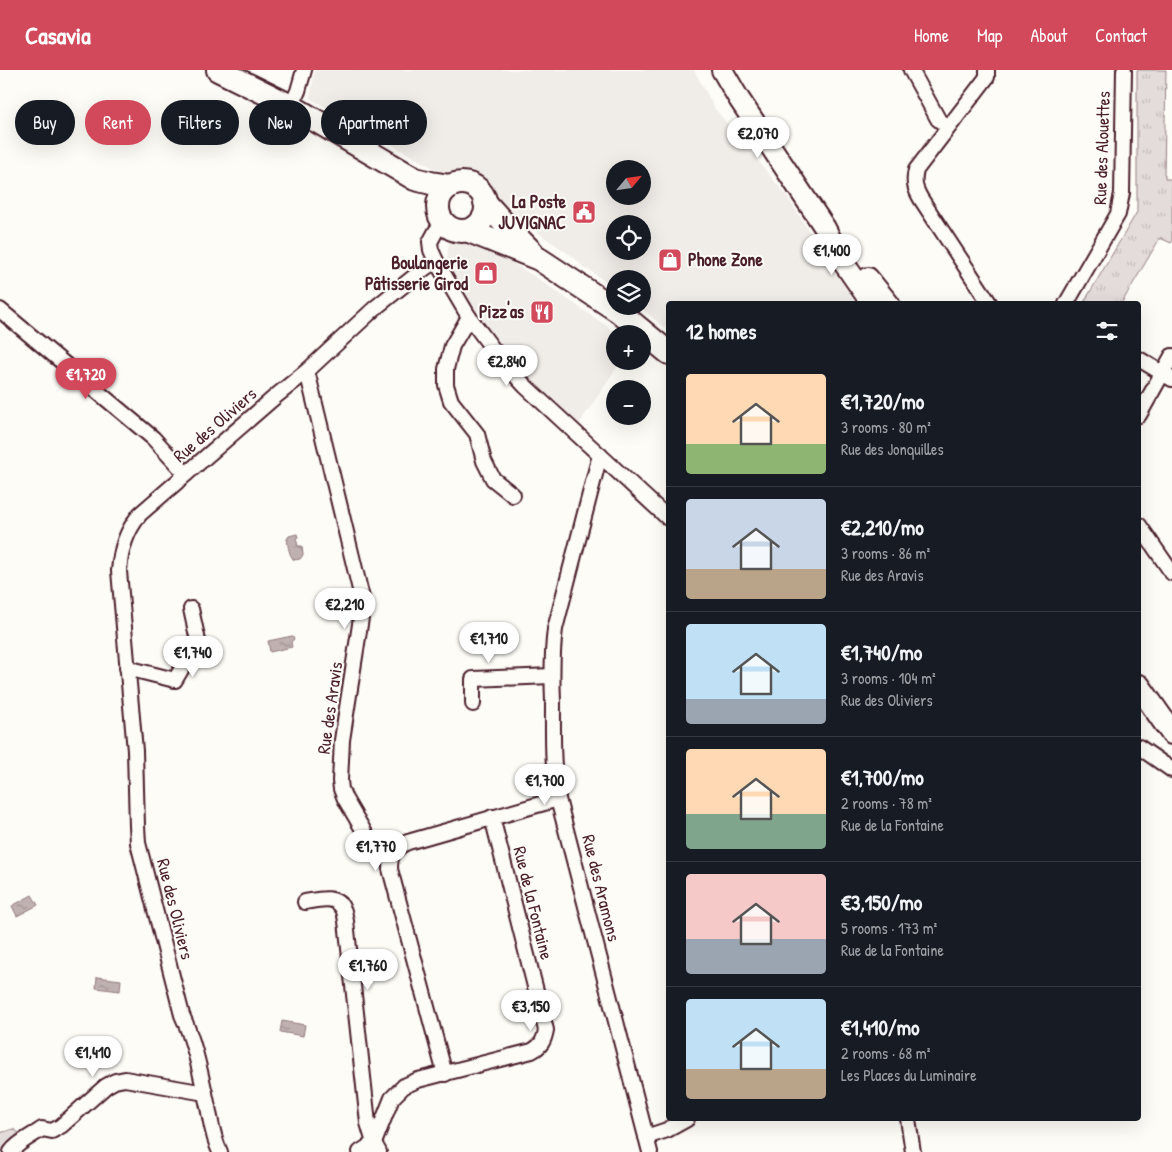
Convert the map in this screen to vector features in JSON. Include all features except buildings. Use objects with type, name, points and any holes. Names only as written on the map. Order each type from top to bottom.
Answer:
[{"type":"main road","points":[[218,70],[279,100]]},
{"type":"main road","points":[[311,118],[415,179],[431,184],[450,186],[466,184],[474,186],[482,194],[485,202],[486,210],[482,221],[469,231],[453,230],[415,179]]},
{"type":"main road","points":[[441,216],[439,199],[450,186]]},
{"type":"main road","points":[[485,202],[539,259]]},
{"type":"main road","points":[[469,231],[539,259],[618,311],[666,351]]},
{"type":"main road","points":[[1141,689],[1172,733]]},
{"type":"main road","points":[[1141,705],[1172,747]]},
{"type":"street","points":[[294,100],[304,70]]},
{"type":"street","points":[[722,70],[739,99],[825,228],[841,259],[870,301]]},
{"type":"street","points":[[911,70],[938,119],[948,127]]},
{"type":"street","points":[[987,70],[987,78],[916,170],[914,180],[915,189],[988,301]]},
{"type":"street","name":"Rue des Alouettes","points":[[1068,301],[1118,214],[1122,193],[1124,70]]},
{"type":"street","points":[[441,216],[430,242],[431,250],[469,317],[498,356],[525,386],[666,516]]},
{"type":"street","points":[[825,228],[849,253],[887,301]]},
{"type":"street","name":"Rue des Oliviers","points":[[220,1152],[216,1143],[188,1027],[182,1015],[138,843],[135,751],[119,571],[121,554],[125,539],[140,514],[276,396],[307,372],[375,308],[436,261]]},
{"type":"street","points":[[0,310],[153,438],[186,474]]},
{"type":"street","points":[[469,317],[452,346],[446,368],[446,385],[451,401],[477,434],[484,461],[493,479],[513,495]]},
{"type":"street","points":[[1141,412],[1167,376],[1172,356]]},
{"type":"street","points":[[1141,360],[1167,376]]},
{"type":"street","name":"Rue des Aravis","points":[[307,372],[363,602],[342,740],[341,789],[372,845],[390,859]]},
{"type":"street","name":"Rue des Aramons","points":[[600,455],[555,628],[552,676],[554,777],[558,799],[650,1152]]},
{"type":"street","points":[[1141,527],[1168,557],[1172,573]]},
{"type":"street","points":[[127,668],[175,680],[198,641],[191,609]]},
{"type":"street","points":[[473,704],[473,679],[552,676]]},
{"type":"street","points":[[1141,748],[1172,770]]},
{"type":"street","points":[[445,1074],[390,869],[390,859],[400,845],[408,842],[558,799]]},
{"type":"street","name":"Rue de la Fontaine","points":[[376,1148],[392,1098],[404,1086],[418,1080],[532,1051],[540,1047],[544,1040],[546,1030],[492,817]]},
{"type":"street","points":[[305,902],[326,898],[334,900],[343,908],[368,1123],[376,1148],[360,1152]]},
{"type":"street","points":[[11,1152],[42,1129],[52,1131],[61,1126],[106,1086],[115,1081],[125,1079],[205,1093]]},
{"type":"street","points":[[646,1138],[684,1121]]},
{"type":"street","points":[[908,1121],[913,1152]]},
{"type":"shaded area","points":[[315,70],[694,70],[715,109],[786,195],[854,301],[666,301],[666,329],[649,315],[651,315],[651,270],[606,270],[606,282],[589,270],[584,269],[572,256],[506,211],[489,185],[481,178],[461,171],[442,171],[433,168],[393,145],[427,145],[427,100],[321,100],[321,104],[310,98]]},
{"type":"shaded area","points":[[449,240],[488,249],[534,276],[606,326],[606,370],[615,370],[608,380],[606,380],[606,384],[579,424],[553,401],[511,358],[473,309],[447,263]]},
{"type":"green space","points":[[1137,70],[1166,70],[1164,174],[1165,179],[1172,179],[1172,242],[1160,238],[1123,301],[1085,301],[1137,212]]},
{"type":"green space","points":[[13,1129],[21,1134],[4,1152],[0,1152],[0,1133]]},
{"type":"water","points":[[297,534],[298,546],[302,546],[303,555],[300,559],[294,560],[290,553],[287,539],[289,536]]},
{"type":"water","points":[[293,636],[292,647],[270,652],[268,641]]},
{"type":"water","points":[[32,895],[38,905],[17,916],[12,906]]},
{"type":"water","points":[[97,977],[121,980],[120,991],[96,988]]},
{"type":"water","points":[[282,1021],[305,1025],[303,1036],[280,1032]]},
{"type":"place","name":"La Poste JUVIGNAC","points":[[584,212]]},
{"type":"place","name":"Phone Zone","points":[[670,260]]},
{"type":"place","name":"Boulangerie Pâtisserie Girod","points":[[486,273]]},
{"type":"place","name":"Pizz'as","points":[[542,312]]}]
